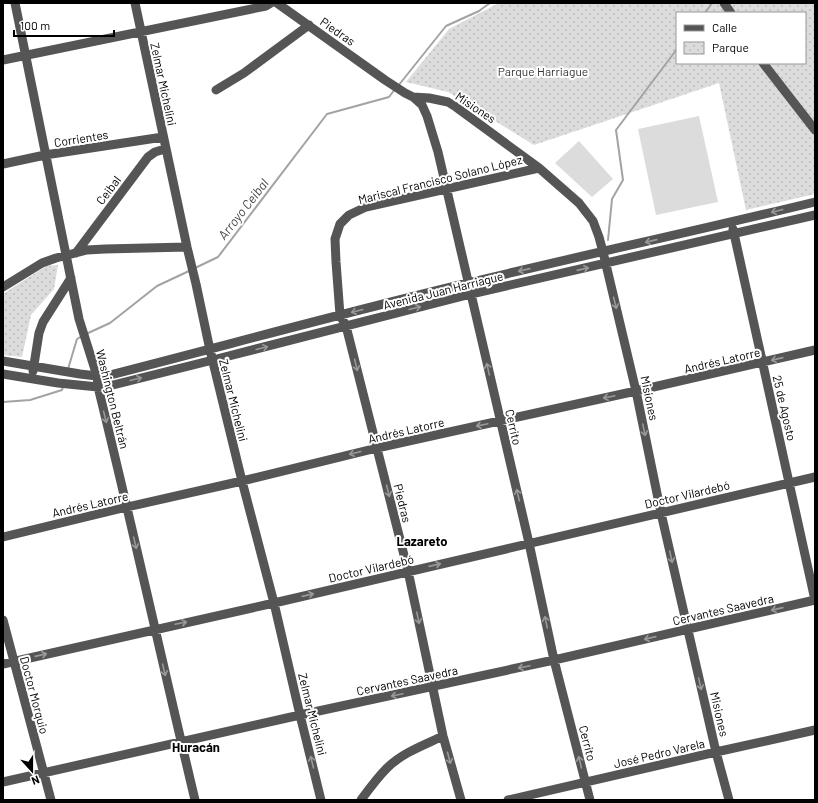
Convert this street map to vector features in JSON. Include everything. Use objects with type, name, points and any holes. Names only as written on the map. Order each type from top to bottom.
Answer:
[{"type":"street","name":"Washington Beltrán","points":[[15,3],[79,319],[97,376],[98,387],[128,507],[154,629],[195,800]]},
{"type":"street","name":"Zelmar Michelini","points":[[135,3],[165,149],[212,360],[274,602],[300,715],[322,800]]},
{"type":"street","points":[[3,60],[266,6],[271,3]]},
{"type":"street","name":"Piedras","points":[[277,3],[385,80]]},
{"type":"street","points":[[724,3],[730,12]]},
{"type":"street","points":[[216,90],[244,73],[309,25]]},
{"type":"street","points":[[764,64],[815,130]]},
{"type":"street","name":"Cerrito","points":[[385,80],[422,105],[438,152],[529,544],[554,660],[590,800]]},
{"type":"street","name":"Misiones","points":[[409,95],[452,104],[539,168],[580,203],[593,221],[603,252],[636,391],[661,513],[716,752],[729,800]]},
{"type":"street","name":"Corrientes","points":[[3,164],[163,137]]},
{"type":"street","name":"Ceibal","points":[[76,253],[148,158],[155,152],[165,149]]},
{"type":"street","name":"Mariscal Francisco Solano López","points":[[348,215],[366,207],[539,168]]},
{"type":"street","name":"Avenida Juan Harriague","points":[[3,362],[80,374],[106,376],[468,283],[815,202]]},
{"type":"street","name":"Piedras","points":[[348,215],[340,224],[335,239],[340,315],[346,326],[408,571],[443,736],[461,800]]},
{"type":"street","name":"Avenida Juan Harriague","points":[[3,374],[98,387],[109,386],[471,294],[815,215]]},
{"type":"street","name":"25 de Agosto","points":[[732,222],[815,600]]},
{"type":"street","points":[[3,287],[42,263],[87,250],[187,247]]},
{"type":"street","points":[[32,379],[39,333],[43,322],[71,278]]},
{"type":"street","name":"Andrés Latorre","points":[[3,537],[377,448],[763,363],[815,350]]},
{"type":"street","name":"Doctor Vilardebó","points":[[3,664],[815,477]]},
{"type":"street","name":"Cervantes Saavedra","points":[[3,782],[688,630],[815,600]]},
{"type":"street","name":"Doctor Morquio","points":[[3,620],[50,800]]},
{"type":"street","name":"José Pedro Varela","points":[[508,800],[815,730]]},
{"type":"street","points":[[361,800],[386,769],[398,759],[443,736]]},
{"type":"green space","name":"Parque Harriague","points":[[499,3],[815,3],[815,194],[746,210],[719,83],[534,145],[448,92],[406,82],[449,29]]},
{"type":"green space","points":[[699,116],[718,202],[656,215],[638,129]]},
{"type":"green space","points":[[579,141],[613,179],[592,197],[555,163]]},
{"type":"green space","points":[[58,265],[54,289],[31,315],[22,357],[3,355],[3,294],[46,266]]},
{"type":"waterway","name":"Arroyo Ceibal","points":[[398,86],[446,26],[479,11],[490,3]]},
{"type":"waterway","points":[[706,12],[712,3]]},
{"type":"waterway","points":[[608,240],[612,199],[623,180],[616,130],[676,50]]},
{"type":"waterway","name":"Arroyo Ceibal","points":[[195,268],[218,257],[327,114],[389,97],[395,89]]},
{"type":"waterway","name":"Arroyo Ceibal","points":[[86,334],[110,323],[157,286],[189,271]]},
{"type":"waterway","name":"Arroyo Ceibal","points":[[68,369],[77,339],[82,336]]},
{"type":"waterway","name":"Arroyo Ceibal","points":[[3,402],[30,400],[62,390],[63,387]]},
{"type":"district","name":"Lazareto","points":[[422,541]]},
{"type":"district","name":"Huracán","points":[[196,747]]}]
